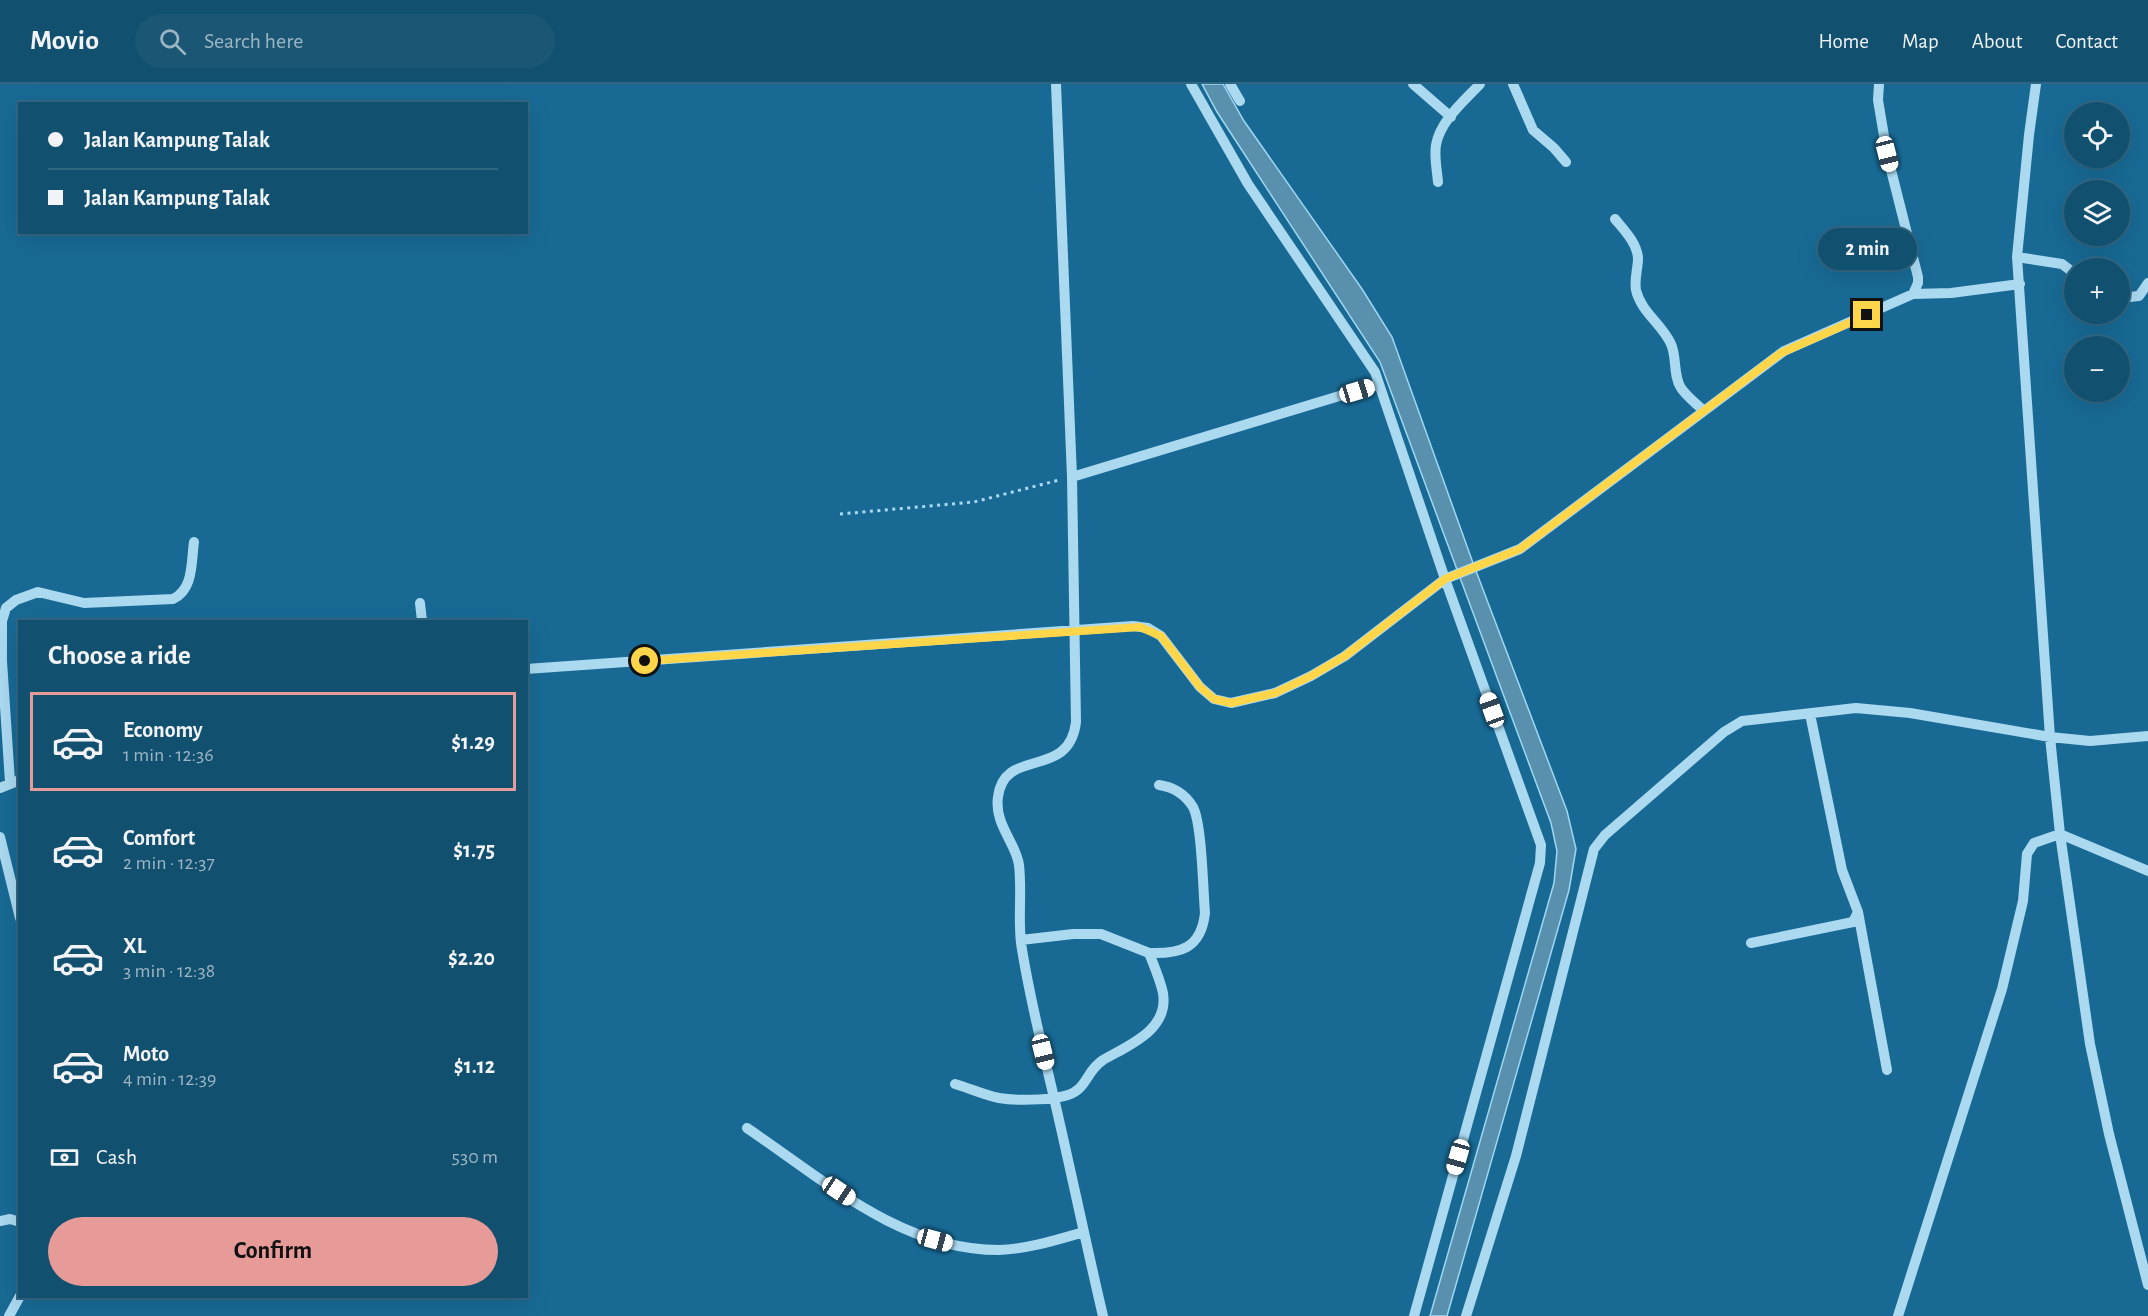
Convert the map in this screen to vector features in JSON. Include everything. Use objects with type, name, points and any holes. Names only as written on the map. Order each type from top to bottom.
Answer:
[{"type":"street","points":[[1056,84],[1072,477],[1076,722],[1070,743],[1054,758],[1018,768],[1008,775],[998,796],[998,808],[1004,831],[1018,864],[1021,940],[1032,1006],[1103,1316]]},
{"type":"street","points":[[1191,84],[1248,184],[1373,368],[1450,577],[1539,840],[1541,857],[1414,1316]]},
{"type":"street","points":[[1230,84],[1240,101]]},
{"type":"street","points":[[1413,84],[1451,117]]},
{"type":"street","points":[[1438,182],[1437,142],[1451,117],[1480,84]]},
{"type":"street","points":[[1513,84],[1533,130],[1566,162]]},
{"type":"street","points":[[1879,84],[1878,100],[1887,154],[1918,277],[1913,294]]},
{"type":"street","points":[[2036,84],[2017,257],[2050,737],[2060,834],[2090,1044],[2109,1134],[2148,1285]]},
{"type":"street","points":[[1615,219],[1630,237],[1635,248],[1638,258],[1635,275],[1636,291],[1647,312],[1664,331],[1672,345],[1680,387],[1704,411]]},
{"type":"street","points":[[2017,257],[2064,266]]},
{"type":"street","points":[[2130,297],[2139,296],[2148,283]]},
{"type":"street","points":[[528,669],[1133,626],[1148,628],[1166,642],[1206,694],[1222,702],[1240,702],[1275,693],[1345,656],[1450,577],[1520,549],[1781,353],[1913,294],[1950,293],[2020,284]]},
{"type":"street","points":[[1072,477],[1379,384]]},
{"type":"street","points":[[0,788],[15,782],[2,661],[2,621],[6,608],[16,600],[38,592],[84,603],[173,599],[188,586],[194,542]]},
{"type":"street","points":[[420,603],[422,620]]},
{"type":"street","points":[[1466,1316],[1516,1156],[1597,844],[1730,726],[1742,722],[1856,708],[1910,713],[2050,737],[2090,741],[2148,736]]},
{"type":"street","points":[[1810,714],[1842,870],[1858,912],[1887,1070]]},
{"type":"street","points":[[1021,940],[1073,934],[1101,934],[1149,953],[1171,953],[1192,944],[1204,925],[1205,913],[1196,814],[1182,794],[1159,785]]},
{"type":"street","points":[[1898,1316],[2002,989],[2023,901],[2027,854],[2034,843],[2060,834],[2148,871]]},
{"type":"street","points":[[0,837],[18,910]]},
{"type":"street","points":[[1751,943],[1853,922],[1858,912]]},
{"type":"street","points":[[955,1084],[1000,1098],[1054,1098],[1075,1092],[1094,1067],[1144,1036],[1157,1023],[1162,1008],[1163,992],[1149,953]]},
{"type":"street","points":[[747,1128],[876,1216],[914,1234],[956,1246],[999,1250],[1042,1245],[1084,1232]]},
{"type":"street","points":[[0,1221],[10,1219],[18,1221]]},
{"type":"street","points":[[9,1316],[19,1298]]},
{"type":"path","points":[[840,514],[974,502],[1072,477]]},
{"type":"water","points":[[1202,84],[1223,84],[1244,121],[1362,289],[1392,337],[1473,563],[1567,811],[1576,849],[1569,890],[1447,1316],[1430,1316],[1554,883],[1557,851],[1551,823],[1380,362],[1217,112]]},
{"type":"route","points":[[645,661],[1133,626],[1148,628],[1161,636],[1200,687],[1214,699],[1231,703],[1275,693],[1345,656],[1445,579],[1520,549],[1781,353],[1867,315]]}]
